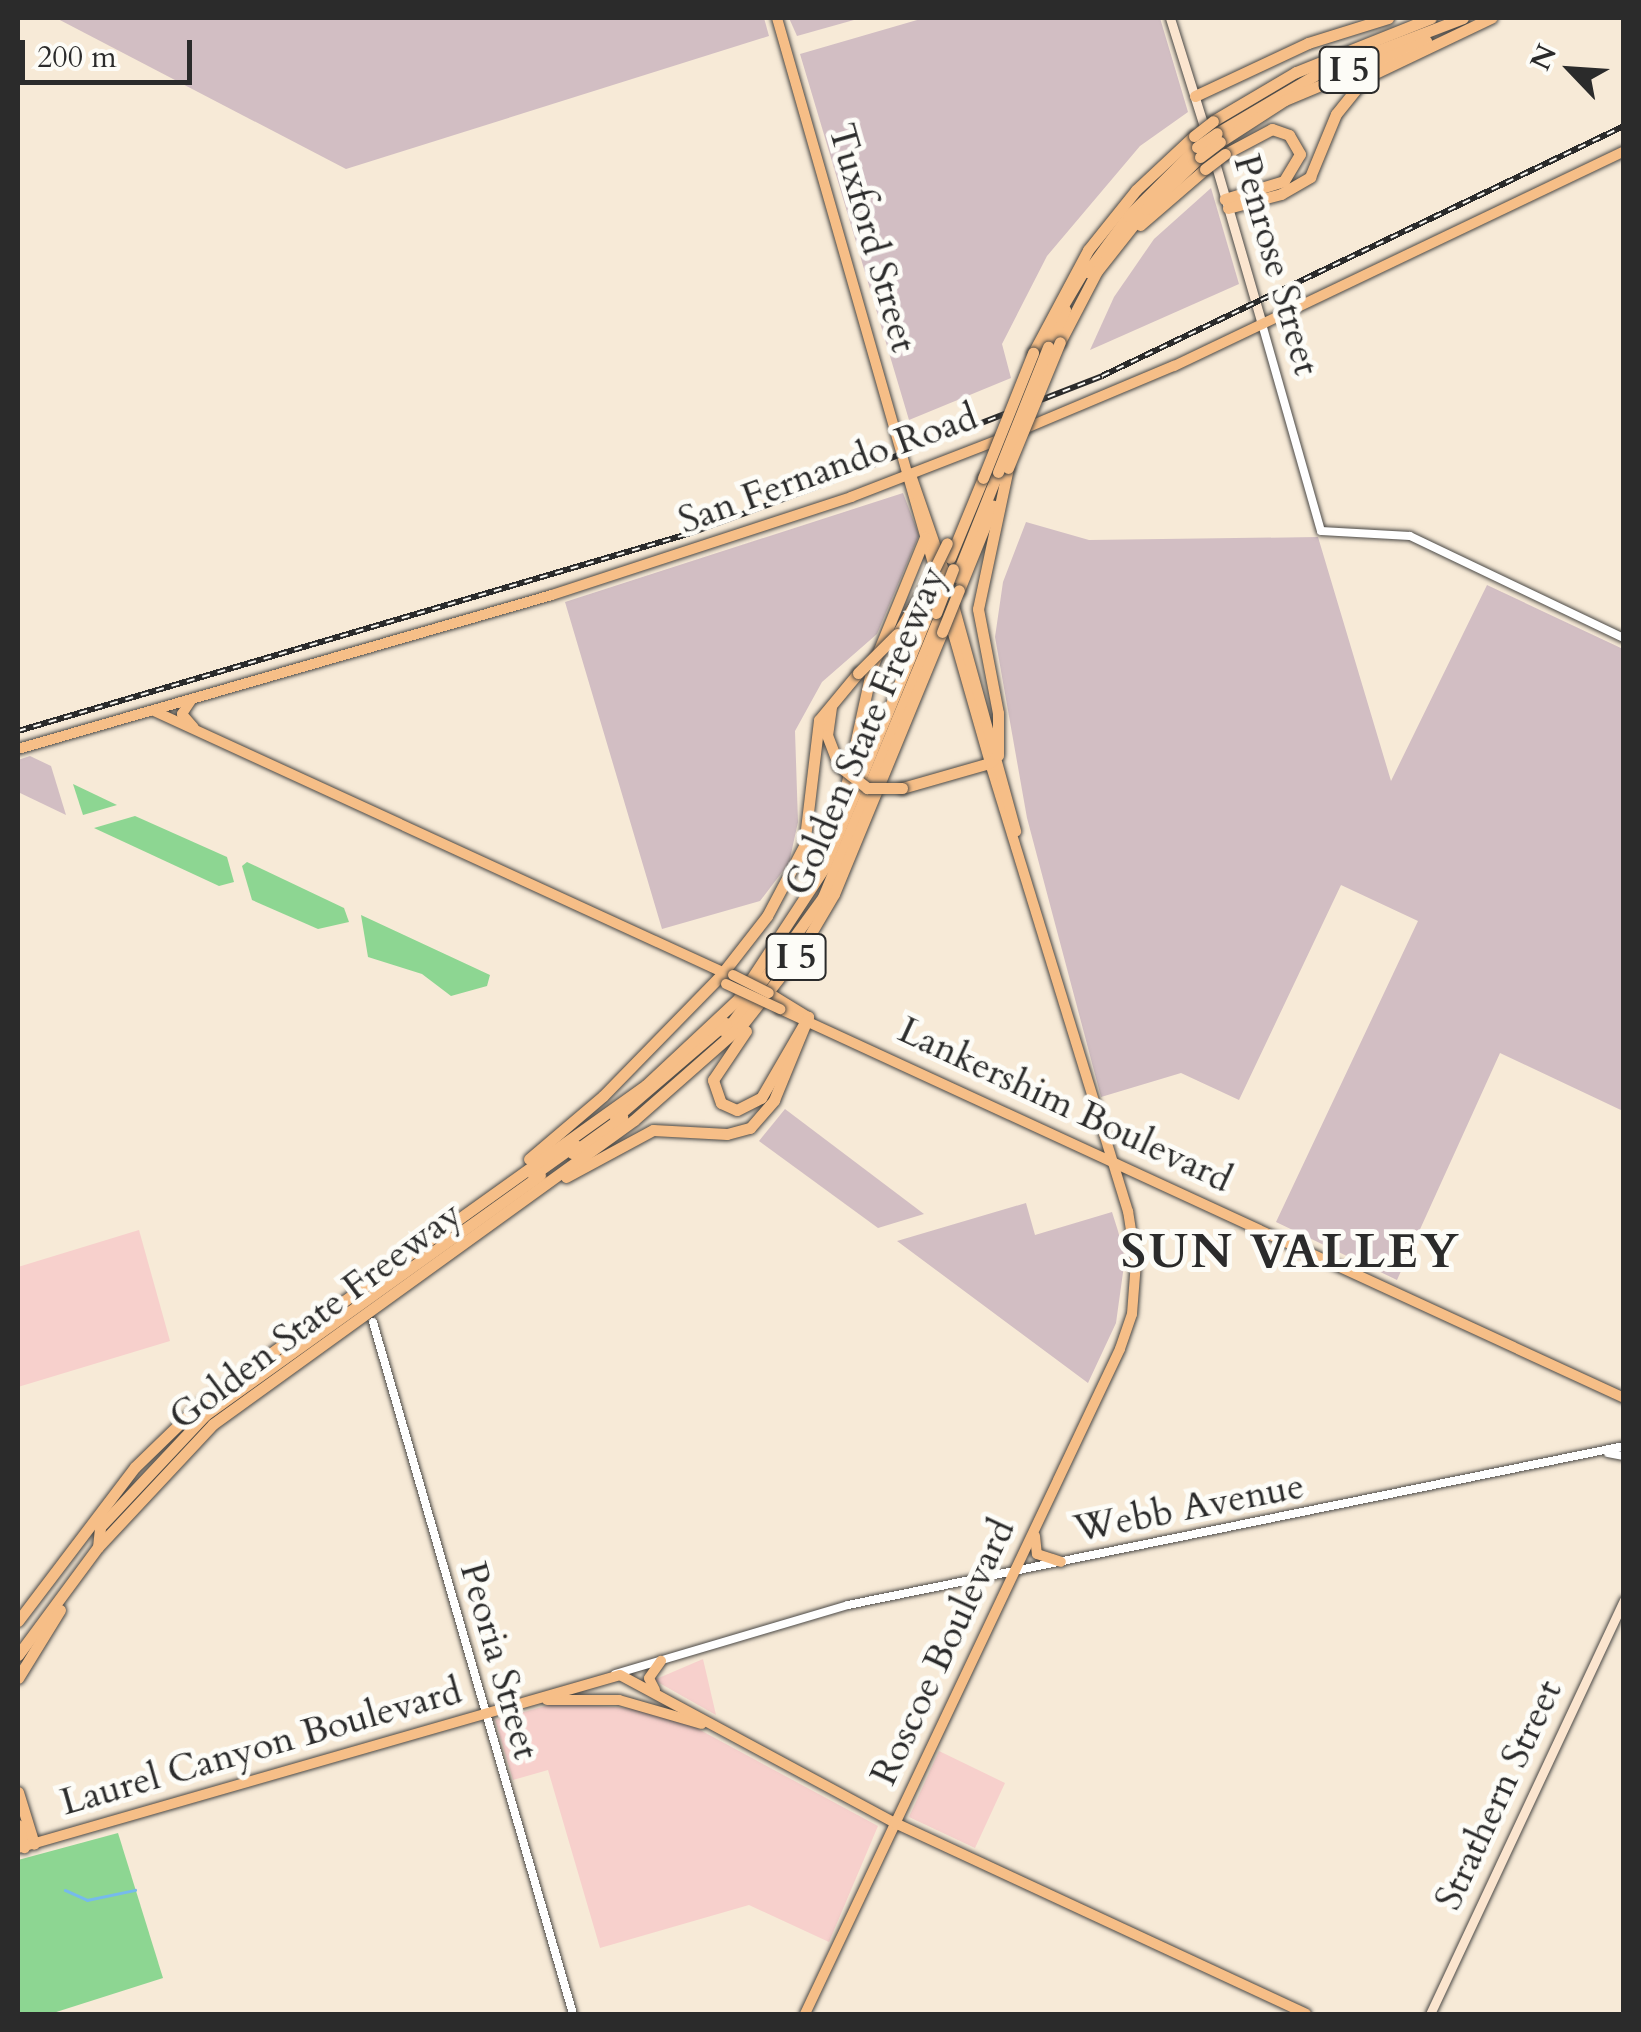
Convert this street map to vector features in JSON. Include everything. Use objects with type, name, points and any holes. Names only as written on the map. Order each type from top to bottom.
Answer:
[{"type":"highway","points":[[1194,96],[1308,42],[1388,18]]},
{"type":"highway","name":"Golden State Freeway","points":[[18,1656],[98,1546],[177,1457],[254,1390],[532,1195],[692,1075],[766,997],[811,934],[852,857],[937,617],[1088,250],[1136,190],[1199,151],[1296,72],[1431,18]]},
{"type":"highway","points":[[1218,136],[1310,73],[1452,18]]},
{"type":"highway","points":[[1218,136],[1319,73],[1463,18]]},
{"type":"highway","points":[[1227,204],[1281,194],[1310,177],[1336,114],[1365,78],[1490,18]]},
{"type":"highway","name":"Golden State Freeway","points":[[18,1621],[135,1467],[200,1404],[680,1057],[738,1000],[784,938],[846,820],[937,617],[1046,348],[1122,238],[1199,151],[1218,136],[1337,75],[1490,18]]},
{"type":"highway","points":[[1218,136],[1272,129],[1289,135],[1300,154],[1284,181],[1227,204]]},
{"type":"highway","points":[[509,1182],[727,978],[799,861],[809,818],[814,736],[833,696],[897,634],[947,543],[992,477]]},
{"type":"highway","points":[[955,574],[992,477]]},
{"type":"highway","points":[[858,673],[829,714],[829,746],[839,766],[867,788],[902,788],[994,759],[998,713],[978,609],[992,477]]},
{"type":"highway","points":[[784,938],[844,804],[875,655],[924,537]]},
{"type":"highway","points":[[98,1546],[100,1527],[126,1495],[235,1390],[652,1096],[726,1031],[823,897],[937,617]]},
{"type":"highway","points":[[70,1549],[85,1540],[162,1450],[237,1383],[648,1094],[715,1035],[772,967],[823,888],[937,617]]},
{"type":"highway","points":[[766,997],[761,1013],[715,1071],[715,1096],[728,1108],[746,1109],[760,1098],[808,1017]]},
{"type":"highway","points":[[532,1195],[646,1132],[750,1128],[774,1100],[808,1017]]},
{"type":"highway","points":[[18,1678],[83,1567]]},
{"type":"highway","points":[[18,1792],[25,1846]]},
{"type":"highway","points":[[18,1825],[25,1846]]},
{"type":"main road","name":"Tuxford Street","points":[[777,18],[910,475],[924,537],[1112,1160],[1135,1244],[1132,1314]]},
{"type":"main road","name":"Penrose Street","points":[[1170,18],[1262,324]]},
{"type":"main road","name":"San Fernando Road","points":[[18,749],[552,595],[910,475],[1262,324],[1624,151]]},
{"type":"main road","name":"Tuxford Street","points":[[910,475],[920,486],[986,714],[994,759]]},
{"type":"main road","points":[[971,696],[986,714]]},
{"type":"main road","points":[[192,699],[182,717],[206,738]]},
{"type":"main road","name":"Lankershim Boulevard","points":[[154,710],[206,738],[1624,1398]]},
{"type":"main road","name":"Roscoe Boulevard","points":[[805,2014],[1132,1314]]},
{"type":"main road","points":[[1036,1525],[1035,1551],[1061,1562]]},
{"type":"main road","name":"Strathern Street","points":[[1430,2014],[1624,1600]]},
{"type":"main road","points":[[656,1691],[649,1678],[661,1660]]},
{"type":"main road","name":"Laurel Canyon Boulevard","points":[[25,1846],[610,1676],[656,1691],[714,1728],[894,1823],[1306,2014]]},
{"type":"main road","name":"Laurel Canyon Boulevard","points":[[521,1702],[619,1700],[714,1728]]},
{"type":"street","name":"Penrose Street","points":[[1262,324],[1321,531],[1410,536],[1624,638]]},
{"type":"street","name":"Peoria Street","points":[[373,1322],[573,2014]]},
{"type":"street","name":"Webb Avenue","points":[[610,1676],[848,1605],[1608,1453],[1624,1446]]},
{"type":"street","name":"Webb Avenue","points":[[1608,1453],[1624,1456]]},
{"type":"shaded area","points":[[56,18],[764,18],[769,36],[346,169]]},
{"type":"shaded area","points":[[789,18],[861,18],[797,36]]},
{"type":"shaded area","points":[[924,18],[1160,18],[1188,112],[1140,146],[1047,256],[1002,344],[1011,378],[909,420],[800,54]]},
{"type":"shaded area","points":[[1211,188],[1239,284],[1090,350],[1114,297],[1154,239]]},
{"type":"shaded area","points":[[903,493],[919,535],[877,634],[822,682],[795,731],[798,822],[789,863],[760,901],[662,929],[565,602]]},
{"type":"shaded area","points":[[1026,522],[1089,540],[1318,537],[1391,781],[1487,585],[1623,649],[1623,1111],[1500,1053],[1397,1280],[1276,1222],[1418,921],[1341,885],[1239,1100],[1181,1073],[1101,1097],[1027,818],[995,637],[1003,582]]},
{"type":"shaded area","points":[[30,756],[51,766],[66,815],[18,792],[18,760]]},
{"type":"shaded area","points":[[785,1109],[924,1214],[878,1228],[759,1141]]},
{"type":"shaded area","points":[[1026,1203],[1035,1235],[1112,1212],[1125,1258],[1116,1323],[1088,1383],[897,1241]]},
{"type":"shaded area","points":[[139,1230],[170,1341],[18,1387],[18,1267]]},
{"type":"shaded area","points":[[703,1659],[716,1715],[654,1680]]},
{"type":"shaded area","points":[[556,1703],[642,1709],[689,1724],[878,1826],[829,1942],[749,1905],[600,1948],[548,1770],[513,1780],[495,1720]]},
{"type":"shaded area","points":[[939,1751],[1005,1783],[975,1848],[909,1817]]},
{"type":"green space","points":[[73,784],[117,805],[83,815]]},
{"type":"green space","points":[[135,816],[227,857],[234,882],[219,886],[94,828]]},
{"type":"green space","points":[[247,862],[344,908],[349,922],[318,929],[252,900],[242,866]]},
{"type":"green space","points":[[361,915],[490,975],[487,986],[451,996],[422,974],[368,957]]},
{"type":"green space","points":[[118,1833],[163,1978],[50,2014],[18,2014],[18,1860]]},
{"type":"waterway","points":[[65,1890],[87,1900],[135,1890]]},
{"type":"railway","points":[[18,731],[691,533],[824,484],[1102,376],[1624,126]]},
{"type":"district","name":"SUN VALLEY","points":[[1291,1252]]}]
